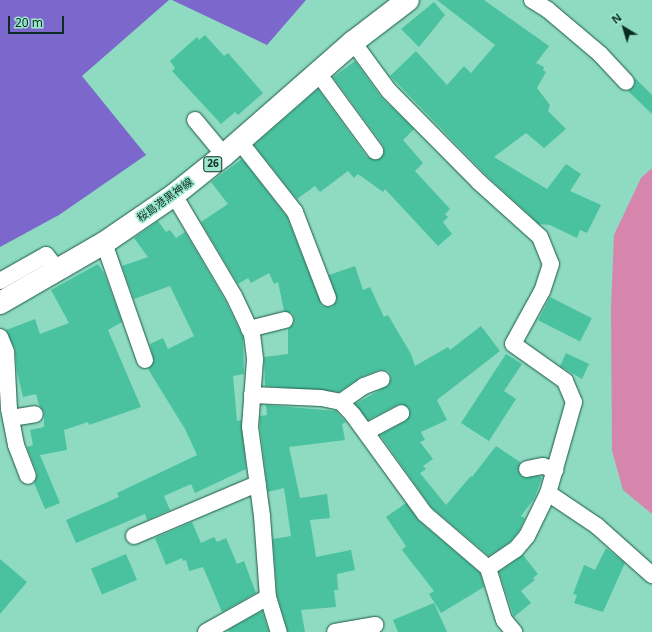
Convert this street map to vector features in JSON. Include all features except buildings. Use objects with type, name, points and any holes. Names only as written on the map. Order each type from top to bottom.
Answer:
[{"type":"main road","name":"桜島港黒神線","points":[[0,303],[104,243],[174,195],[232,148],[352,42],[408,0]]},
{"type":"street","points":[[532,0],[548,10],[600,54],[626,82]]},
{"type":"street","points":[[352,42],[389,91],[479,182],[540,237],[551,264],[542,291],[514,344],[565,381],[574,402],[548,493],[527,536],[516,549],[488,568]]},
{"type":"street","points":[[318,73],[375,151]]},
{"type":"street","points":[[195,120],[232,148],[295,212],[328,298]]},
{"type":"street","points":[[174,195],[234,296],[249,329],[255,360],[250,427],[268,597],[279,632]]},
{"type":"street","points":[[104,243],[145,360]]},
{"type":"street","points":[[0,281],[46,255],[58,270]]},
{"type":"street","points":[[249,329],[285,320]]},
{"type":"street","points":[[0,337],[8,365],[11,418],[16,445],[28,476]]},
{"type":"street","points":[[341,402],[364,386],[382,378]]},
{"type":"street","points":[[252,395],[322,398],[341,402],[366,432],[375,448],[425,514],[488,568],[504,620],[514,632]]},
{"type":"street","points":[[366,432],[401,413]]},
{"type":"street","points":[[11,418],[35,414]]},
{"type":"street","points":[[527,470],[543,466],[555,470]]},
{"type":"street","points":[[134,536],[257,484]]},
{"type":"street","points":[[548,493],[597,526],[652,575]]},
{"type":"street","points":[[206,632],[268,597]]},
{"type":"street","points":[[335,632],[375,625]]},
{"type":"shaded area","points":[[0,0],[169,0],[82,76],[146,155],[59,215],[0,247]]},
{"type":"shaded area","points":[[172,0],[306,0],[267,45]]},
{"type":"shaded area","points":[[652,168],[652,514],[623,490],[612,451],[611,308],[614,235],[641,178]]}]
